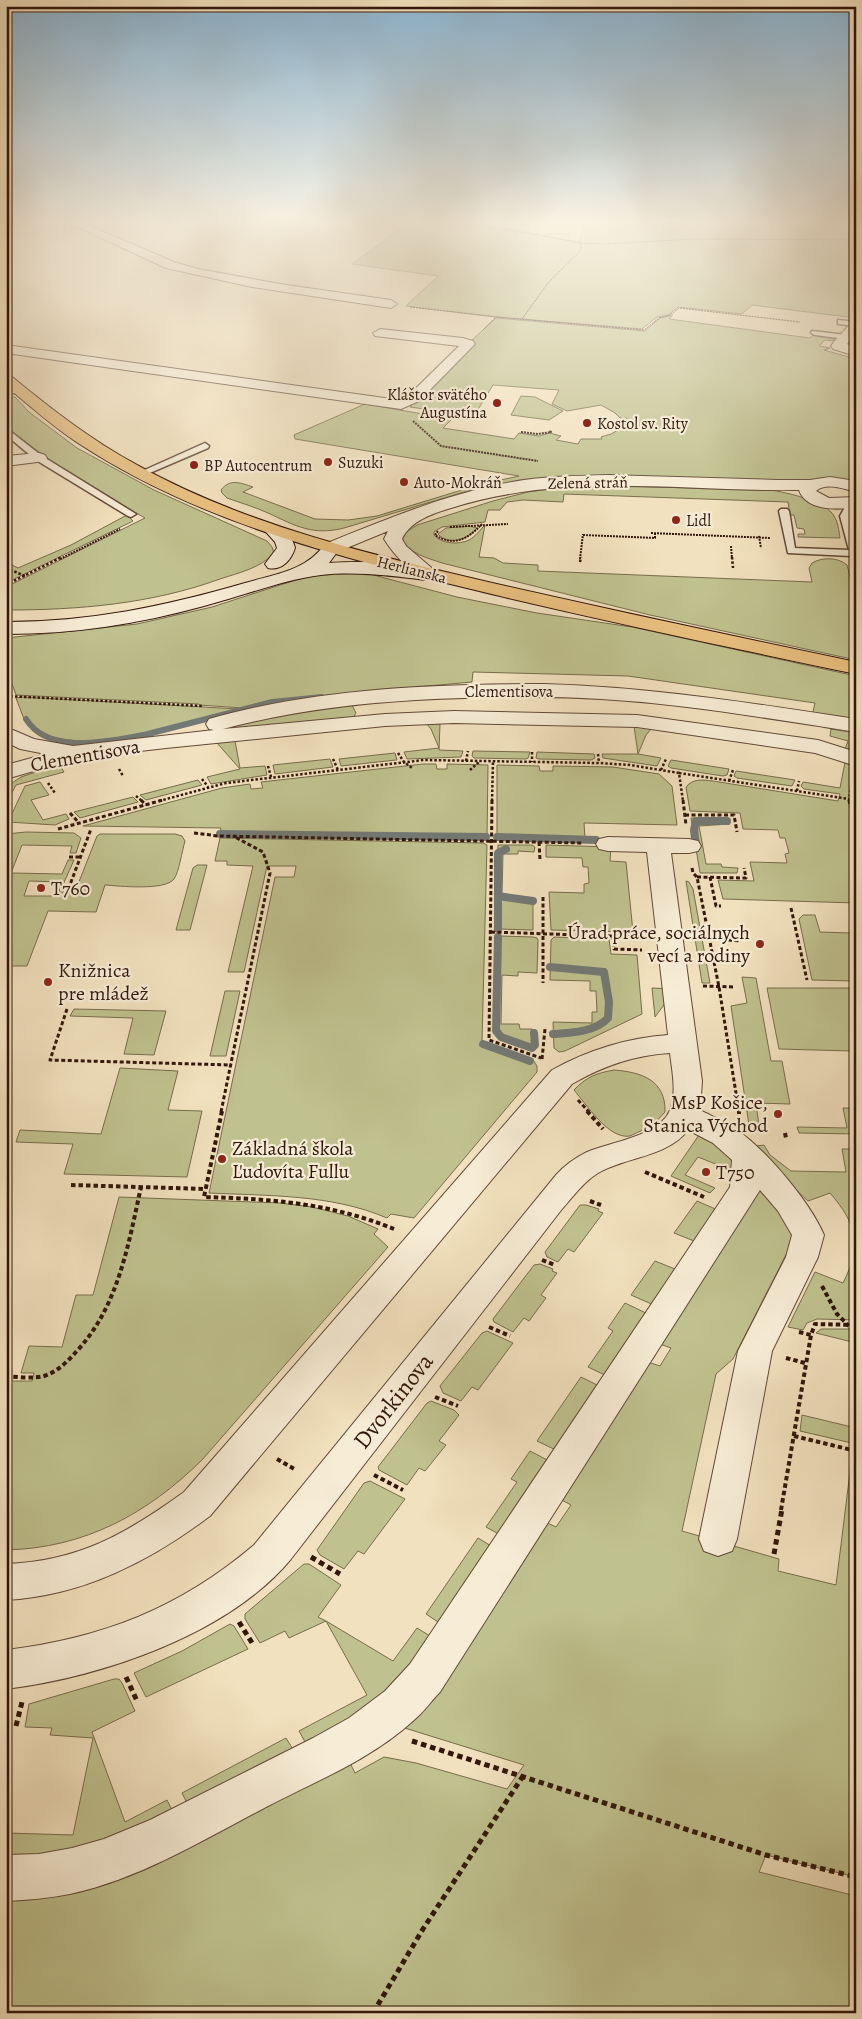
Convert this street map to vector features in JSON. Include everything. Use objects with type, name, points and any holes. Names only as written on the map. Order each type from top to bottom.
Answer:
[{"type":"main road","name":"Herlianska","points":[[6,379],[13,391],[85,441],[142,473],[215,508],[275,532],[427,574],[856,668]]},
{"type":"street","points":[[856,325],[838,347],[856,352]]},
{"type":"street","points":[[6,348],[401,405],[414,398],[468,344],[380,333]]},
{"type":"street","points":[[6,461],[39,458]]},
{"type":"street","name":"Zelená stráň","points":[[331,548],[418,514],[502,490],[550,482],[630,481],[762,486],[810,490],[834,482],[853,502]]},
{"type":"street","name":"Zelená stráň","points":[[810,490],[826,503],[853,502]]},
{"type":"street","points":[[418,514],[397,530],[393,539],[399,549],[427,574]]},
{"type":"street","points":[[274,564],[286,548],[282,538],[275,532]]},
{"type":"street","points":[[12,622],[141,604],[209,588],[304,553],[331,548]]},
{"type":"street","points":[[298,573],[322,561],[331,548]]},
{"type":"street","points":[[12,622],[53,627],[148,614],[201,602],[298,573],[326,568],[353,567],[427,574]]},
{"type":"street","name":"Clementisova","points":[[166,742],[239,717],[281,707],[362,697],[484,690],[631,695],[856,726]]},
{"type":"street","name":"Clementisova","points":[[10,768],[77,752],[385,720],[454,717],[638,721],[818,747],[856,759]]},
{"type":"street","points":[[6,733],[28,744],[77,752]]},
{"type":"street","points":[[598,843],[689,846]]},
{"type":"street","points":[[658,845],[688,1081],[683,1114],[724,1136],[747,1156],[789,1203],[806,1228],[808,1242],[755,1351],[718,1539]]},
{"type":"street","points":[[6,1582],[49,1577],[108,1560],[169,1526],[197,1504],[562,1077],[595,1059],[627,1049],[652,1044],[683,1043]]},
{"type":"street","name":"Dvorkinova","points":[[15,1683],[37,1667],[89,1656],[133,1640],[187,1615],[231,1587],[260,1564],[292,1528],[551,1201],[574,1175],[597,1160],[666,1134],[683,1114]]},
{"type":"street","points":[[6,1878],[56,1874],[97,1863],[154,1842],[353,1739],[395,1710],[424,1678],[745,1189],[748,1179],[747,1156]]},
{"type":"lane","points":[[841,322],[856,325]]},
{"type":"lane","points":[[815,333],[846,337]]},
{"type":"lane","points":[[6,430],[39,458],[130,514]]},
{"type":"lane","points":[[142,473],[204,446]]},
{"type":"lane","points":[[784,511],[791,551],[855,555],[853,502]]},
{"type":"path","points":[[474,314],[644,330],[659,318],[671,314]]},
{"type":"path","points":[[522,320],[525,314]]},
{"type":"path","points":[[742,314],[804,323]]},
{"type":"path","points":[[468,344],[496,317]]},
{"type":"path","points":[[521,432],[538,434],[551,432],[549,431]]},
{"type":"path","points":[[6,585],[139,520],[130,514]]},
{"type":"path","points":[[482,524],[471,537],[464,540],[449,541],[435,535],[436,532],[444,528],[482,524],[508,524]]},
{"type":"path","points":[[651,533],[774,538]]},
{"type":"path","points":[[580,562],[583,534],[655,538],[655,533]]},
{"type":"path","points":[[759,536],[760,548]]},
{"type":"path","points":[[731,546],[733,568]]},
{"type":"path","points":[[6,568],[26,576]]},
{"type":"path","points":[[6,696],[206,706]]},
{"type":"path","points":[[466,761],[468,751]]},
{"type":"path","points":[[398,752],[404,762],[412,768]]},
{"type":"path","points":[[532,752],[532,762]]},
{"type":"path","points":[[598,754],[599,763]]},
{"type":"path","points":[[333,759],[338,770]]},
{"type":"path","points":[[661,770],[666,759]]},
{"type":"path","points":[[58,829],[226,783],[424,760],[630,765],[849,799],[851,809],[856,813]]},
{"type":"path","points":[[470,770],[480,761]]},
{"type":"path","points":[[493,761],[488,1040],[551,1062]]},
{"type":"path","points":[[268,766],[271,778]]},
{"type":"path","points":[[729,781],[732,770]]},
{"type":"path","points":[[679,773],[693,873],[697,877],[719,987],[747,1156]]},
{"type":"path","points":[[202,779],[208,787]]},
{"type":"path","points":[[797,791],[799,781]]},
{"type":"path","points":[[49,785],[55,793]]},
{"type":"path","points":[[136,796],[146,804]]},
{"type":"path","points":[[70,813],[79,823]]},
{"type":"path","points":[[685,814],[734,815],[737,832]]},
{"type":"path","points":[[56,890],[68,890],[91,829]]},
{"type":"path","points":[[194,833],[233,836],[598,843]]},
{"type":"path","points":[[233,836],[263,852],[270,873],[204,1197],[307,1202],[339,1209],[382,1224]]},
{"type":"path","points":[[539,842],[540,860]]},
{"type":"path","points":[[69,857],[80,857]]},
{"type":"path","points":[[697,877],[746,878],[744,868]]},
{"type":"path","points":[[710,877],[716,906],[722,906]]},
{"type":"path","points":[[543,897],[543,983]]},
{"type":"path","points":[[792,908],[807,980]]},
{"type":"path","points":[[639,928],[642,959]]},
{"type":"path","points":[[491,932],[640,937]]},
{"type":"path","points":[[613,936],[614,949],[642,950]]},
{"type":"path","points":[[728,940],[741,940]]},
{"type":"path","points":[[242,982],[248,982]]},
{"type":"path","points":[[67,1009],[50,1060],[231,1065]]},
{"type":"path","points":[[542,1058],[545,1029]]},
{"type":"path","points":[[572,1093],[596,1122]]},
{"type":"path","points":[[784,1133],[786,1138]]},
{"type":"path","points":[[641,1170],[673,1184]]},
{"type":"path","points":[[71,1185],[206,1189]]},
{"type":"path","points":[[6,1376],[33,1377],[50,1373],[70,1358],[87,1340],[108,1308],[118,1284],[142,1187]]},
{"type":"path","points":[[534,1257],[555,1265]]},
{"type":"path","points":[[802,1257],[817,1277],[837,1314],[849,1326]]},
{"type":"path","points":[[482,1324],[510,1336]]},
{"type":"path","points":[[774,1554],[788,1487],[810,1334],[815,1324],[856,1325]]},
{"type":"path","points":[[804,1372],[809,1373]]},
{"type":"path","points":[[428,1393],[458,1406]]},
{"type":"path","points":[[794,1436],[856,1451]]},
{"type":"path","points":[[274,1457],[296,1470]]},
{"type":"path","points":[[367,1472],[403,1490]]},
{"type":"path","points":[[304,1553],[340,1574]]},
{"type":"path","points":[[233,1614],[254,1646]]},
{"type":"path","points":[[122,1670],[137,1701]]},
{"type":"path","points":[[15,1683],[16,1726]]},
{"type":"path","points":[[372,1726],[766,1855],[856,1877]]},
{"type":"path","points":[[373,2013],[423,1929],[523,1776]]},
{"type":"green space","points":[[474,314],[669,314],[657,317],[642,329]]},
{"type":"green space","points":[[826,314],[856,314],[856,318]]},
{"type":"green space","points":[[673,315],[669,319],[810,338],[813,335],[835,339],[836,341],[825,340],[819,346],[830,348],[824,350],[856,359],[856,484],[529,480],[471,490],[344,528],[323,531],[296,526],[227,498],[222,493],[221,490],[224,486],[240,483],[253,487],[243,492],[315,519],[348,520],[377,516],[478,485],[519,476],[295,439],[294,435],[365,404],[452,419],[443,428],[514,439],[519,433],[539,436],[550,433],[561,436],[556,440],[578,444],[581,439],[602,439],[601,437],[624,427],[627,418],[620,418],[601,405],[567,411],[552,404],[559,390],[493,385],[474,416],[410,407],[475,344],[471,341],[496,318],[645,331],[660,318]]},
{"type":"green space","points":[[6,396],[15,397],[29,412],[77,448],[154,490],[267,541],[274,553],[263,563],[249,569],[194,588],[141,600],[61,609],[6,610],[6,587],[145,518],[48,461],[15,435],[6,423]]},
{"type":"green space","points":[[521,396],[535,397],[563,411],[549,420],[511,415]]},
{"type":"green space","points":[[580,485],[770,490],[785,493],[805,498],[830,511],[836,521],[840,538],[798,537],[798,534],[805,534],[804,529],[797,528],[794,515],[790,515],[788,502],[564,494],[563,502],[523,500],[507,502],[500,510],[488,510],[485,522],[442,527],[434,532],[434,535],[446,542],[460,543],[471,539],[485,525],[479,557],[494,558],[503,563],[538,565],[538,571],[812,582],[809,568],[812,563],[825,559],[839,560],[847,565],[856,601],[856,660],[650,615],[442,563],[414,552],[402,539],[405,533],[417,525],[493,501],[528,492]]},
{"type":"green space","points":[[127,515],[133,521],[6,583],[6,562],[18,568],[71,545]]},
{"type":"green space","points":[[469,526],[477,528],[469,535],[458,540],[447,540],[438,534],[446,528]]},
{"type":"green space","points":[[362,572],[457,597],[537,613],[632,627],[856,676],[856,722],[812,716],[815,703],[628,676],[473,672],[472,682],[286,699],[244,708],[16,695],[6,667],[6,638],[137,624],[212,607],[305,577],[324,573]]},
{"type":"green space","points":[[16,698],[239,709],[190,724],[135,737],[80,741],[55,737],[32,729],[27,719],[24,719]]},
{"type":"green space","points":[[351,703],[356,713],[353,718],[236,729],[234,724]]},
{"type":"green space","points":[[426,723],[440,724],[439,750],[463,751],[461,757],[407,759],[404,752],[439,748],[431,729]]},
{"type":"green space","points":[[634,726],[652,728],[646,735],[638,754]]},
{"type":"green space","points":[[831,729],[856,733],[856,750],[845,749],[848,741],[830,736]]},
{"type":"green space","points":[[235,741],[240,768],[265,766],[267,775],[211,784],[207,777],[240,769],[217,743]]},
{"type":"green space","points":[[473,751],[530,752],[526,759],[474,758],[472,756]]},
{"type":"green space","points":[[537,752],[594,754],[595,758],[591,760],[539,759],[536,758]]},
{"type":"green space","points":[[395,753],[397,760],[341,766],[339,759]]},
{"type":"green space","points":[[602,754],[638,754],[661,758],[657,766],[603,758]]},
{"type":"green space","points":[[330,759],[333,767],[275,774],[273,765]]},
{"type":"green space","points":[[671,760],[729,769],[727,775],[723,776],[671,768],[668,766]]},
{"type":"green space","points":[[845,762],[856,767],[856,903],[723,899],[718,880],[754,881],[750,862],[787,863],[785,854],[789,853],[785,838],[780,838],[778,830],[743,829],[740,813],[690,811],[686,787],[692,782],[706,780],[838,801],[840,794],[804,789],[801,786],[803,782],[840,788]]},
{"type":"green space","points":[[59,764],[64,772],[16,785],[6,804],[6,787],[21,777]]},
{"type":"green space","points":[[436,764],[437,769],[447,769],[447,764],[488,765],[487,837],[220,833],[221,828],[83,826],[222,788],[250,784],[251,789],[263,788],[261,782]]},
{"type":"green space","points":[[497,765],[539,766],[540,771],[553,771],[553,766],[613,767],[659,774],[672,786],[677,825],[584,823],[585,838],[602,839],[603,841],[497,837]]},
{"type":"green space","points":[[736,771],[795,780],[792,786],[737,778],[734,776]]},
{"type":"green space","points":[[198,780],[202,785],[146,800],[140,795]]},
{"type":"green space","points":[[40,782],[49,795],[31,800],[43,820],[66,814],[69,819],[55,825],[8,822],[25,786]]},
{"type":"green space","points":[[133,797],[138,802],[80,818],[74,812]]},
{"type":"green space","points":[[691,818],[728,819],[730,824],[699,826],[706,864],[721,864],[722,867],[738,868],[737,873],[700,873]]},
{"type":"green space","points":[[26,832],[74,833],[81,838],[76,853],[70,853],[72,846],[22,845],[11,873],[62,874],[68,860],[74,860],[62,887],[57,887],[58,882],[29,881],[24,896],[53,896],[55,892],[75,892],[97,836],[100,834],[175,834],[182,836],[185,841],[176,876],[169,883],[141,887],[105,885],[96,912],[48,911],[27,966],[6,966],[6,834]]},
{"type":"green space","points":[[220,838],[483,843],[487,845],[482,1042],[533,1060],[537,1066],[537,1072],[414,1218],[391,1214],[387,1218],[366,1210],[322,1200],[209,1193],[275,877],[294,877],[296,866],[267,866],[244,972],[228,972],[253,866],[227,865],[227,861],[215,861]]},
{"type":"green space","points":[[498,845],[532,845],[535,847],[534,852],[518,851],[518,854],[503,854],[502,893],[496,893]]},
{"type":"green space","points":[[546,845],[611,847],[610,861],[626,862],[633,932],[551,930],[549,892],[584,893],[584,884],[589,883],[588,867],[583,867],[582,858],[546,857]]},
{"type":"green space","points":[[197,865],[207,865],[190,930],[176,930],[193,868]]},
{"type":"green space","points":[[686,881],[689,882],[693,889],[710,983],[702,983]]},
{"type":"green space","points":[[501,897],[533,902],[533,930],[499,929]]},
{"type":"green space","points":[[803,915],[815,915],[820,932],[851,933],[856,951],[856,971],[851,971],[853,981],[812,980],[799,919]]},
{"type":"green space","points":[[500,936],[533,937],[538,940],[537,973],[518,972],[518,976],[502,975],[501,1024],[519,1024],[520,1029],[532,1029],[531,1047],[507,1037],[498,1025]]},
{"type":"green space","points":[[554,937],[609,939],[611,954],[637,955],[642,1014],[565,1051],[559,1052],[554,1048],[553,1022],[592,1023],[592,1012],[597,1012],[596,991],[590,991],[590,981],[550,980],[551,940]]},
{"type":"green space","points":[[742,977],[756,978],[771,1061],[782,1061],[790,1104],[756,1103],[759,1126],[749,1125],[731,1006],[747,1003]]},
{"type":"green space","points":[[652,988],[673,989],[672,994],[655,1017]]},
{"type":"green space","points":[[767,988],[856,988],[856,1071],[851,1051],[779,1049]]},
{"type":"green space","points":[[225,991],[240,991],[226,1056],[210,1056]]},
{"type":"green space","points":[[74,1009],[166,1011],[154,1055],[124,1054],[133,1018],[70,1016]]},
{"type":"green space","points":[[120,1068],[178,1071],[168,1110],[202,1111],[187,1177],[64,1174],[73,1144],[16,1142],[20,1130],[101,1134]]},
{"type":"green space","points":[[614,1070],[634,1073],[650,1080],[661,1092],[664,1101],[665,1112],[653,1125],[630,1136],[622,1136],[606,1127],[591,1112],[574,1090],[592,1076]]},
{"type":"green space","points":[[843,1108],[856,1108],[856,1134],[799,1133],[797,1127],[847,1128]]},
{"type":"green space","points":[[701,1132],[717,1143],[735,1165],[728,1169],[698,1157],[685,1175],[715,1188],[710,1193],[671,1176]]},
{"type":"green space","points":[[764,1145],[770,1155],[791,1171],[846,1172],[842,1149],[856,1149],[856,1320],[817,1319],[807,1323],[803,1330],[788,1327],[815,1272],[843,1283],[853,1258],[854,1236],[846,1215],[830,1193],[808,1201],[753,1150],[756,1146]]},
{"type":"green space","points":[[756,1187],[789,1221],[794,1239],[733,1359],[716,1374],[682,1531],[779,1559],[778,1571],[836,1585],[852,1456],[856,1456],[856,1877],[766,1855],[759,1872],[856,1896],[856,2013],[6,2013],[6,1890],[347,1757],[355,1773],[384,1757],[416,1763],[507,1789],[524,1765],[395,1725],[543,1521],[556,1527],[571,1505],[556,1497],[645,1361],[660,1366],[671,1348],[657,1343]]},
{"type":"green space","points":[[119,1197],[280,1203],[312,1207],[348,1216],[378,1229],[374,1234],[388,1247],[202,1460],[159,1497],[113,1525],[88,1535],[62,1543],[35,1548],[6,1550],[6,1381],[32,1381],[34,1373],[21,1373],[29,1346],[62,1347],[76,1295],[93,1295]]},
{"type":"green space","points":[[697,1201],[720,1211],[699,1243],[674,1233]]},
{"type":"green space","points":[[580,1205],[599,1209],[598,1211],[603,1213],[574,1252],[568,1249],[558,1262],[547,1257],[545,1252]]},
{"type":"green space","points":[[655,1261],[680,1271],[656,1306],[631,1295]]},
{"type":"green space","points":[[540,1264],[553,1269],[552,1271],[557,1273],[541,1295],[546,1298],[529,1321],[524,1318],[513,1332],[494,1322],[493,1319],[534,1265]]},
{"type":"green space","points":[[625,1303],[650,1315],[609,1377],[588,1367],[613,1331],[608,1328]]},
{"type":"green space","points":[[821,1329],[856,1329],[856,1343],[816,1333]]},
{"type":"green space","points":[[487,1331],[513,1343],[478,1390],[472,1387],[461,1401],[443,1393],[440,1386],[482,1333]]},
{"type":"green space","points":[[581,1377],[603,1388],[560,1452],[537,1441]]},
{"type":"green space","points":[[431,1401],[454,1410],[459,1415],[439,1441],[446,1445],[425,1471],[419,1468],[407,1485],[379,1470],[378,1467],[427,1403]]},
{"type":"green space","points":[[802,1415],[856,1428],[856,1444],[800,1431]]},
{"type":"green space","points":[[530,1451],[553,1463],[504,1537],[486,1527],[517,1482],[511,1479]]},
{"type":"green space","points":[[370,1481],[405,1499],[364,1554],[358,1551],[344,1569],[320,1555],[317,1550],[364,1483]]},
{"type":"green space","points":[[478,1538],[496,1549],[444,1626],[426,1614]]},
{"type":"green space","points":[[304,1564],[309,1564],[341,1585],[318,1617],[326,1621],[289,1638],[285,1631],[260,1643],[245,1619],[245,1614]]},
{"type":"green space","points":[[326,1621],[393,1661],[417,1628],[435,1639],[413,1671],[309,1749],[299,1731],[367,1695]]},
{"type":"green space","points":[[230,1624],[234,1626],[248,1649],[146,1697],[134,1673],[182,1651]]},
{"type":"green space","points":[[119,1679],[122,1683],[135,1711],[92,1732],[125,1822],[167,1800],[177,1820],[94,1852],[6,1861],[6,1833],[73,1835],[93,1738],[50,1735],[52,1728],[25,1727],[29,1704]]},
{"type":"green space","points":[[286,1738],[297,1756],[191,1811],[182,1793]]},
{"type":"waterway","points":[[26,719],[36,731],[49,738],[64,742],[97,742],[144,735],[272,702],[322,697]]},
{"type":"waterway","points":[[696,846],[694,830],[696,821],[727,821]]},
{"type":"waterway","points":[[220,834],[486,837]]},
{"type":"waterway","points":[[497,837],[596,840]]},
{"type":"waterway","points":[[498,896],[498,853],[506,849]]},
{"type":"waterway","points":[[498,896],[533,901]]},
{"type":"waterway","points":[[498,896],[498,929]]},
{"type":"waterway","points":[[498,937],[496,1031],[501,1037],[532,1048],[535,1045],[534,1033]]},
{"type":"waterway","points":[[550,967],[604,972],[609,1002],[608,1018],[603,1023],[582,1031],[553,1034]]},
{"type":"waterway","points":[[483,1044],[530,1061]]},
{"type":"place","name":"Kláštor svätého Augustína","points":[[497,403]]},
{"type":"place","name":"Kostol sv. Rity","points":[[587,423]]},
{"type":"place","name":"Suzuki","points":[[328,462]]},
{"type":"place","name":"BP Autocentrum","points":[[194,465]]},
{"type":"place","name":"Auto-Mokráň","points":[[404,482]]},
{"type":"place","name":"Lidl","points":[[676,520]]},
{"type":"place","name":"T760","points":[[41,888]]},
{"type":"place","name":"Úrad práce, sociálnych vecí a rodiny","points":[[760,944]]},
{"type":"place","name":"Knižnica pre mládež","points":[[48,982]]},
{"type":"place","name":"MsP Košice, Stanica Východ","points":[[778,1114]]},
{"type":"place","name":"Základná škola Ľudovíta Fullu","points":[[222,1159]]},
{"type":"place","name":"T750","points":[[706,1172]]}]
